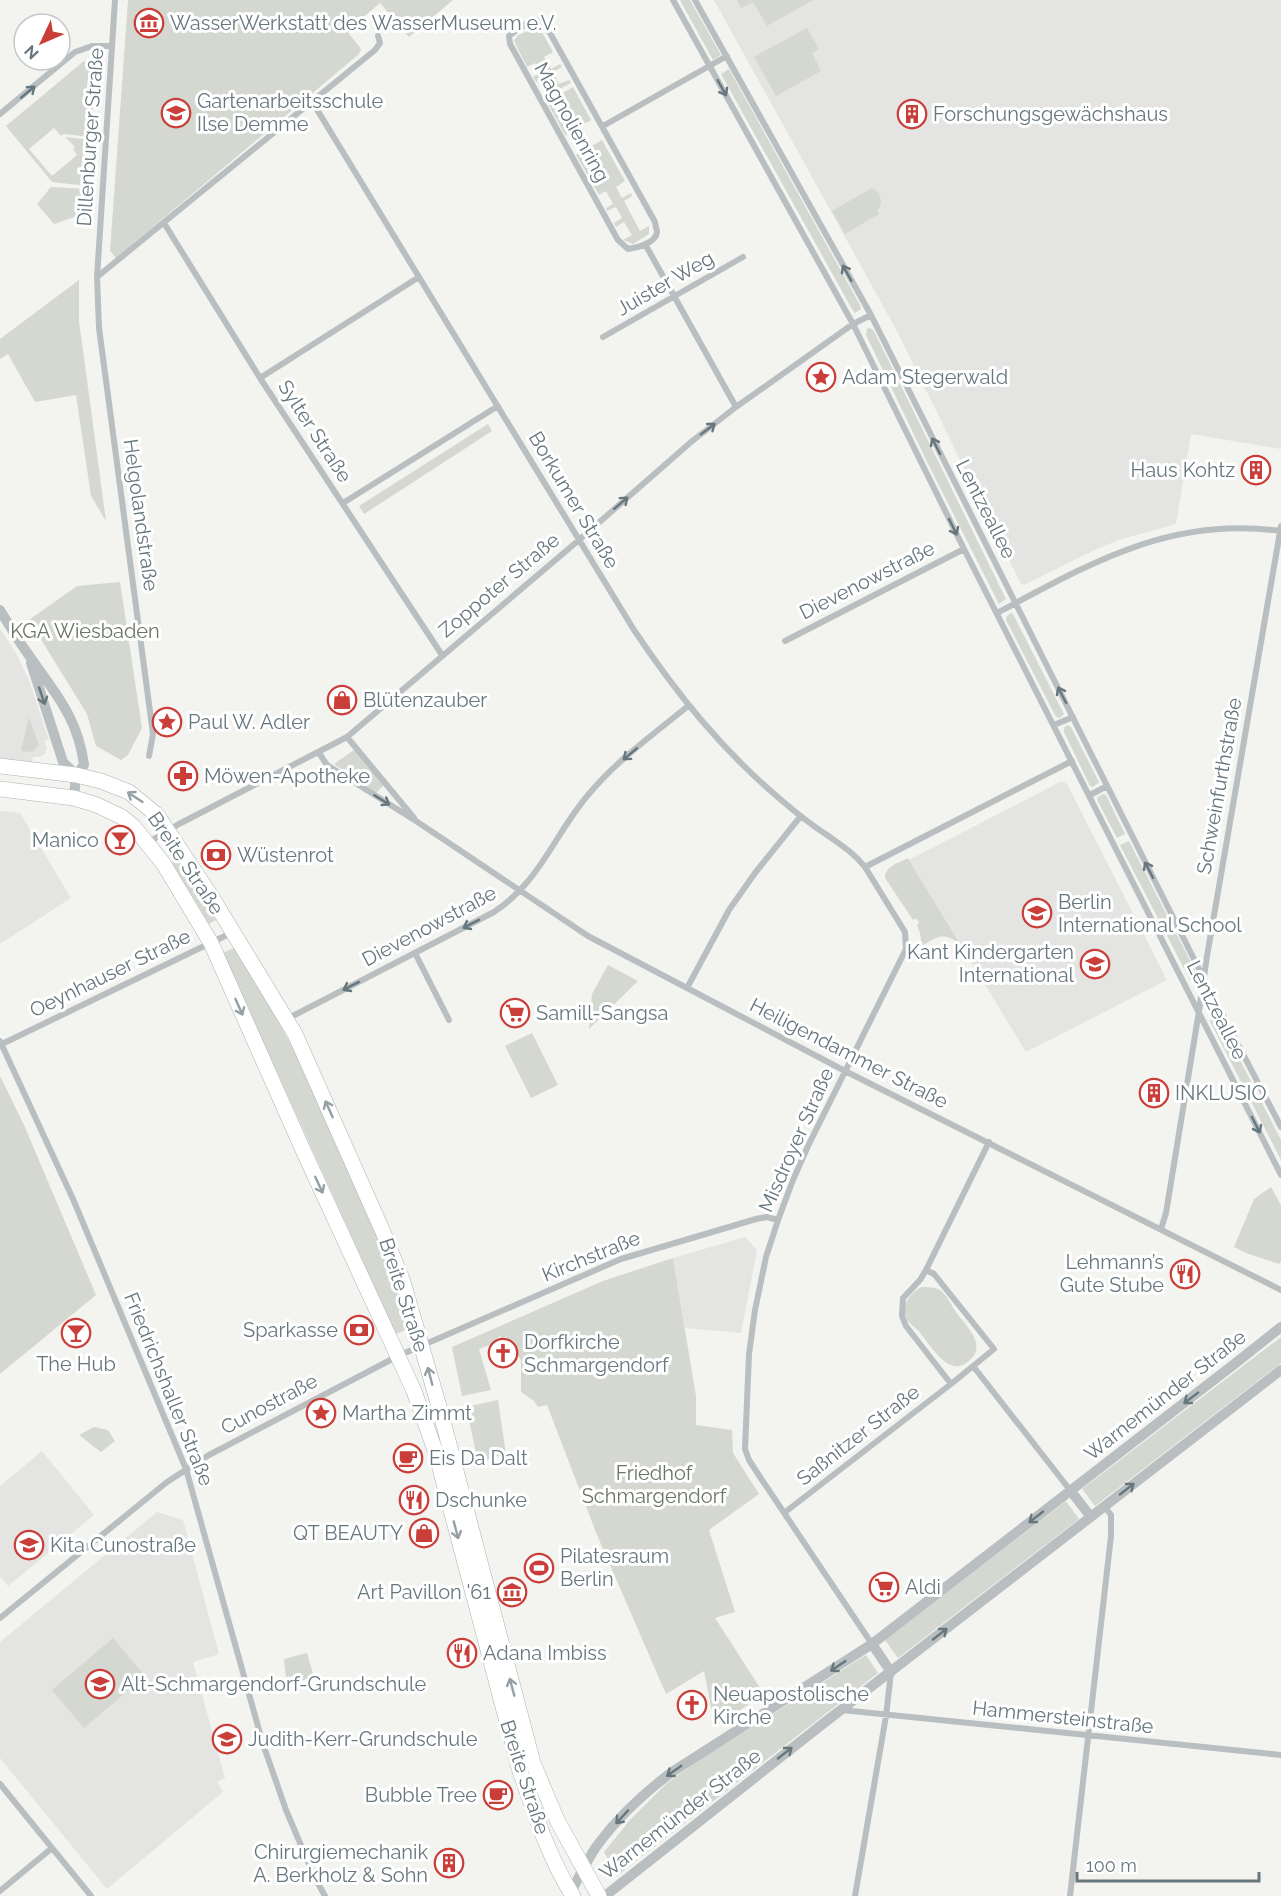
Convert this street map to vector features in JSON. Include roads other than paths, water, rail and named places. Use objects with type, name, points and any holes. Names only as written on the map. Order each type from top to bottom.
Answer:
[{"type":"main road","name":"Breite Straße","points":[[0,766],[76,775],[109,783],[129,792],[157,815],[169,830],[286,1019],[325,1100],[403,1282],[540,1785],[556,1820],[599,1896]]},
{"type":"main road","name":"Breite Straße","points":[[0,789],[74,798],[93,803],[122,817],[148,843],[182,893],[211,943],[414,1391],[436,1453],[520,1772],[534,1814],[571,1895]]},
{"type":"street","name":"Dillenburger Straße","points":[[97,277],[115,0]]},
{"type":"street","name":"Lentzeallee","points":[[673,0],[853,324],[964,549],[1281,1175]]},
{"type":"street","name":"Lentzeallee","points":[[695,0],[871,315],[1203,977],[1281,1127]]},
{"type":"street","name":"Magnolienring","points":[[540,20],[545,24],[603,126],[655,222],[657,231],[655,237],[635,249],[628,249],[618,240],[510,44],[509,36],[514,31],[533,21],[540,20]]},
{"type":"street","points":[[97,277],[313,103],[375,50],[380,43],[378,36]]},
{"type":"street","points":[[0,114],[75,52],[92,46],[112,46]]},
{"type":"street","points":[[710,65],[727,56]]},
{"type":"street","name":"Magnolienring","points":[[603,126],[710,65]]},
{"type":"street","name":"Borkumer Straße","points":[[313,103],[634,630],[688,706],[737,760],[800,817],[857,856],[865,867]]},
{"type":"street","name":"Sylter Straße","points":[[164,223],[260,378],[442,655]]},
{"type":"street","points":[[645,244],[736,407]]},
{"type":"street","name":"Juister Weg","points":[[603,337],[743,257]]},
{"type":"street","name":"Helgolandstraße","points":[[97,277],[99,328],[153,734],[149,756]]},
{"type":"street","points":[[260,378],[419,277]]},
{"type":"street","points":[[853,324],[871,315]]},
{"type":"street","name":"Zoppoter Straße","points":[[148,843],[347,737],[579,540],[690,442],[853,324]]},
{"type":"street","points":[[343,503],[498,406]]},
{"type":"street","name":"Schweinfurthstraße","points":[[1161,1229],[1166,1213],[1203,977],[1281,526]]},
{"type":"street","points":[[997,613],[1100,560],[1159,538],[1237,528],[1281,531]]},
{"type":"street","name":"Dievenowstraße","points":[[784,641],[964,549]]},
{"type":"street","points":[[0,610],[28,655],[52,685],[65,708],[82,748],[84,765],[76,775],[74,798]]},
{"type":"street","points":[[28,655],[63,762],[76,775]]},
{"type":"street","name":"Dievenowstraße","points":[[286,1019],[494,912],[520,891],[534,875],[578,808],[597,784],[623,759],[688,706]]},
{"type":"street","points":[[1054,725],[1073,717]]},
{"type":"street","name":"Heiligendammer Straße","points":[[347,737],[416,821]]},
{"type":"street","name":"Heiligendammer Straße","points":[[319,753],[327,765],[416,821],[588,936],[845,1071],[1281,1290]]},
{"type":"street","points":[[865,867],[1072,761]]},
{"type":"street","points":[[1090,795],[1107,786]]},
{"type":"street","points":[[687,988],[735,900],[800,817]]},
{"type":"street","name":"Misdroyer Straße","points":[[865,867],[905,932],[907,942],[904,955],[793,1180],[777,1221],[766,1257],[752,1332],[746,1393],[745,1449],[749,1460],[872,1644]]},
{"type":"street","name":"Oeynhauser Straße","points":[[1,1043],[233,932]]},
{"type":"street","points":[[415,953],[450,1020]]},
{"type":"street","name":"Friedrichshaller Straße","points":[[1,1043],[73,1199],[186,1469],[263,1744],[286,1810],[325,1896]]},
{"type":"street","points":[[951,1384],[906,1326],[902,1316],[903,1298],[926,1270],[988,1143]]},
{"type":"street","name":"Kirchstraße","points":[[422,1346],[621,1259],[756,1219],[766,1217],[777,1221]]},
{"type":"street","name":"Saßnitzer Straße","points":[[784,1513],[994,1349],[934,1274],[926,1270]]},
{"type":"street","name":"Warnemünder Straße","points":[[571,1895],[596,1847],[657,1783],[872,1644],[1281,1327]]},
{"type":"street","name":"Cunostraße","points":[[0,1618],[186,1469],[398,1356],[422,1346]]},
{"type":"street","points":[[972,1366],[1091,1517]]},
{"type":"street","name":"Warnemünder Straße","points":[[604,1896],[1281,1370]]},
{"type":"street","points":[[1070,1896],[1111,1536],[1111,1515],[1105,1507]]},
{"type":"street","points":[[855,1896],[886,1716],[891,1672],[872,1644]]},
{"type":"street","name":"Hammersteinstraße","points":[[841,1710],[1281,1755]]},
{"type":"street","points":[[0,1784],[91,1896]]},
{"type":"street","points":[[0,1891],[52,1848]]},
{"type":"place","name":"WasserWerkstatt des WasserMuseum e.V.","points":[[149,23]]},
{"type":"place","name":"Gartenarbeitsschule Ilse Demme","points":[[176,113]]},
{"type":"place","name":"Forschungsgewächshaus","points":[[912,114]]},
{"type":"place","name":"Adam Stegerwald","points":[[821,377]]},
{"type":"place","name":"Haus Kohtz","points":[[1256,470]]},
{"type":"place","name":"Blütenzauber","points":[[342,700]]},
{"type":"place","name":"Paul W. Adler","points":[[167,722]]},
{"type":"place","name":"Möwen-Apotheke","points":[[183,776]]},
{"type":"place","name":"Manico","points":[[120,840]]},
{"type":"place","name":"Wüstenrot","points":[[216,855]]},
{"type":"place","name":"Berlin International School","points":[[1037,913]]},
{"type":"place","name":"Kant Kindergarten International","points":[[1095,964]]},
{"type":"place","name":"Samill-Sangsa","points":[[515,1013]]},
{"type":"place","name":"INKLUSIO","points":[[1154,1093]]},
{"type":"place","name":"Lehmann’s Gute Stube","points":[[1185,1274]]},
{"type":"place","name":"Sparkasse","points":[[359,1330]]},
{"type":"place","name":"The Hub","points":[[76,1333]]},
{"type":"place","name":"Dorfkirche Schmargendorf","points":[[503,1353]]},
{"type":"place","name":"Martha Zimmt","points":[[321,1413]]},
{"type":"place","name":"Eis Da Dalt","points":[[408,1458]]},
{"type":"place","name":"Dschunke","points":[[414,1500]]},
{"type":"place","name":"QT BEAUTY","points":[[424,1533]]},
{"type":"place","name":"Kita Cunostraße","points":[[29,1545]]},
{"type":"place","name":"Pilatesraum Berlin","points":[[539,1568]]},
{"type":"place","name":"Aldi","points":[[884,1587]]},
{"type":"place","name":"Art Pavillon '61","points":[[512,1592]]},
{"type":"place","name":"Adana Imbiss","points":[[462,1653]]},
{"type":"place","name":"Alt-Schmargendorf-Grundschule","points":[[100,1684]]},
{"type":"place","name":"Neuapostolische Kirche","points":[[692,1705]]},
{"type":"place","name":"Judith-Kerr-Grundschule","points":[[227,1739]]},
{"type":"place","name":"Bubble Tree","points":[[498,1795]]},
{"type":"place","name":"Chirurgiemechanik A. Berkholz & Sohn","points":[[449,1863]]},
{"type":"park label","name":"KGA Wiesbaden","points":[[85,631]]},
{"type":"park label","name":"Friedhof Schmargendorf","points":[[654,1484]]}]
